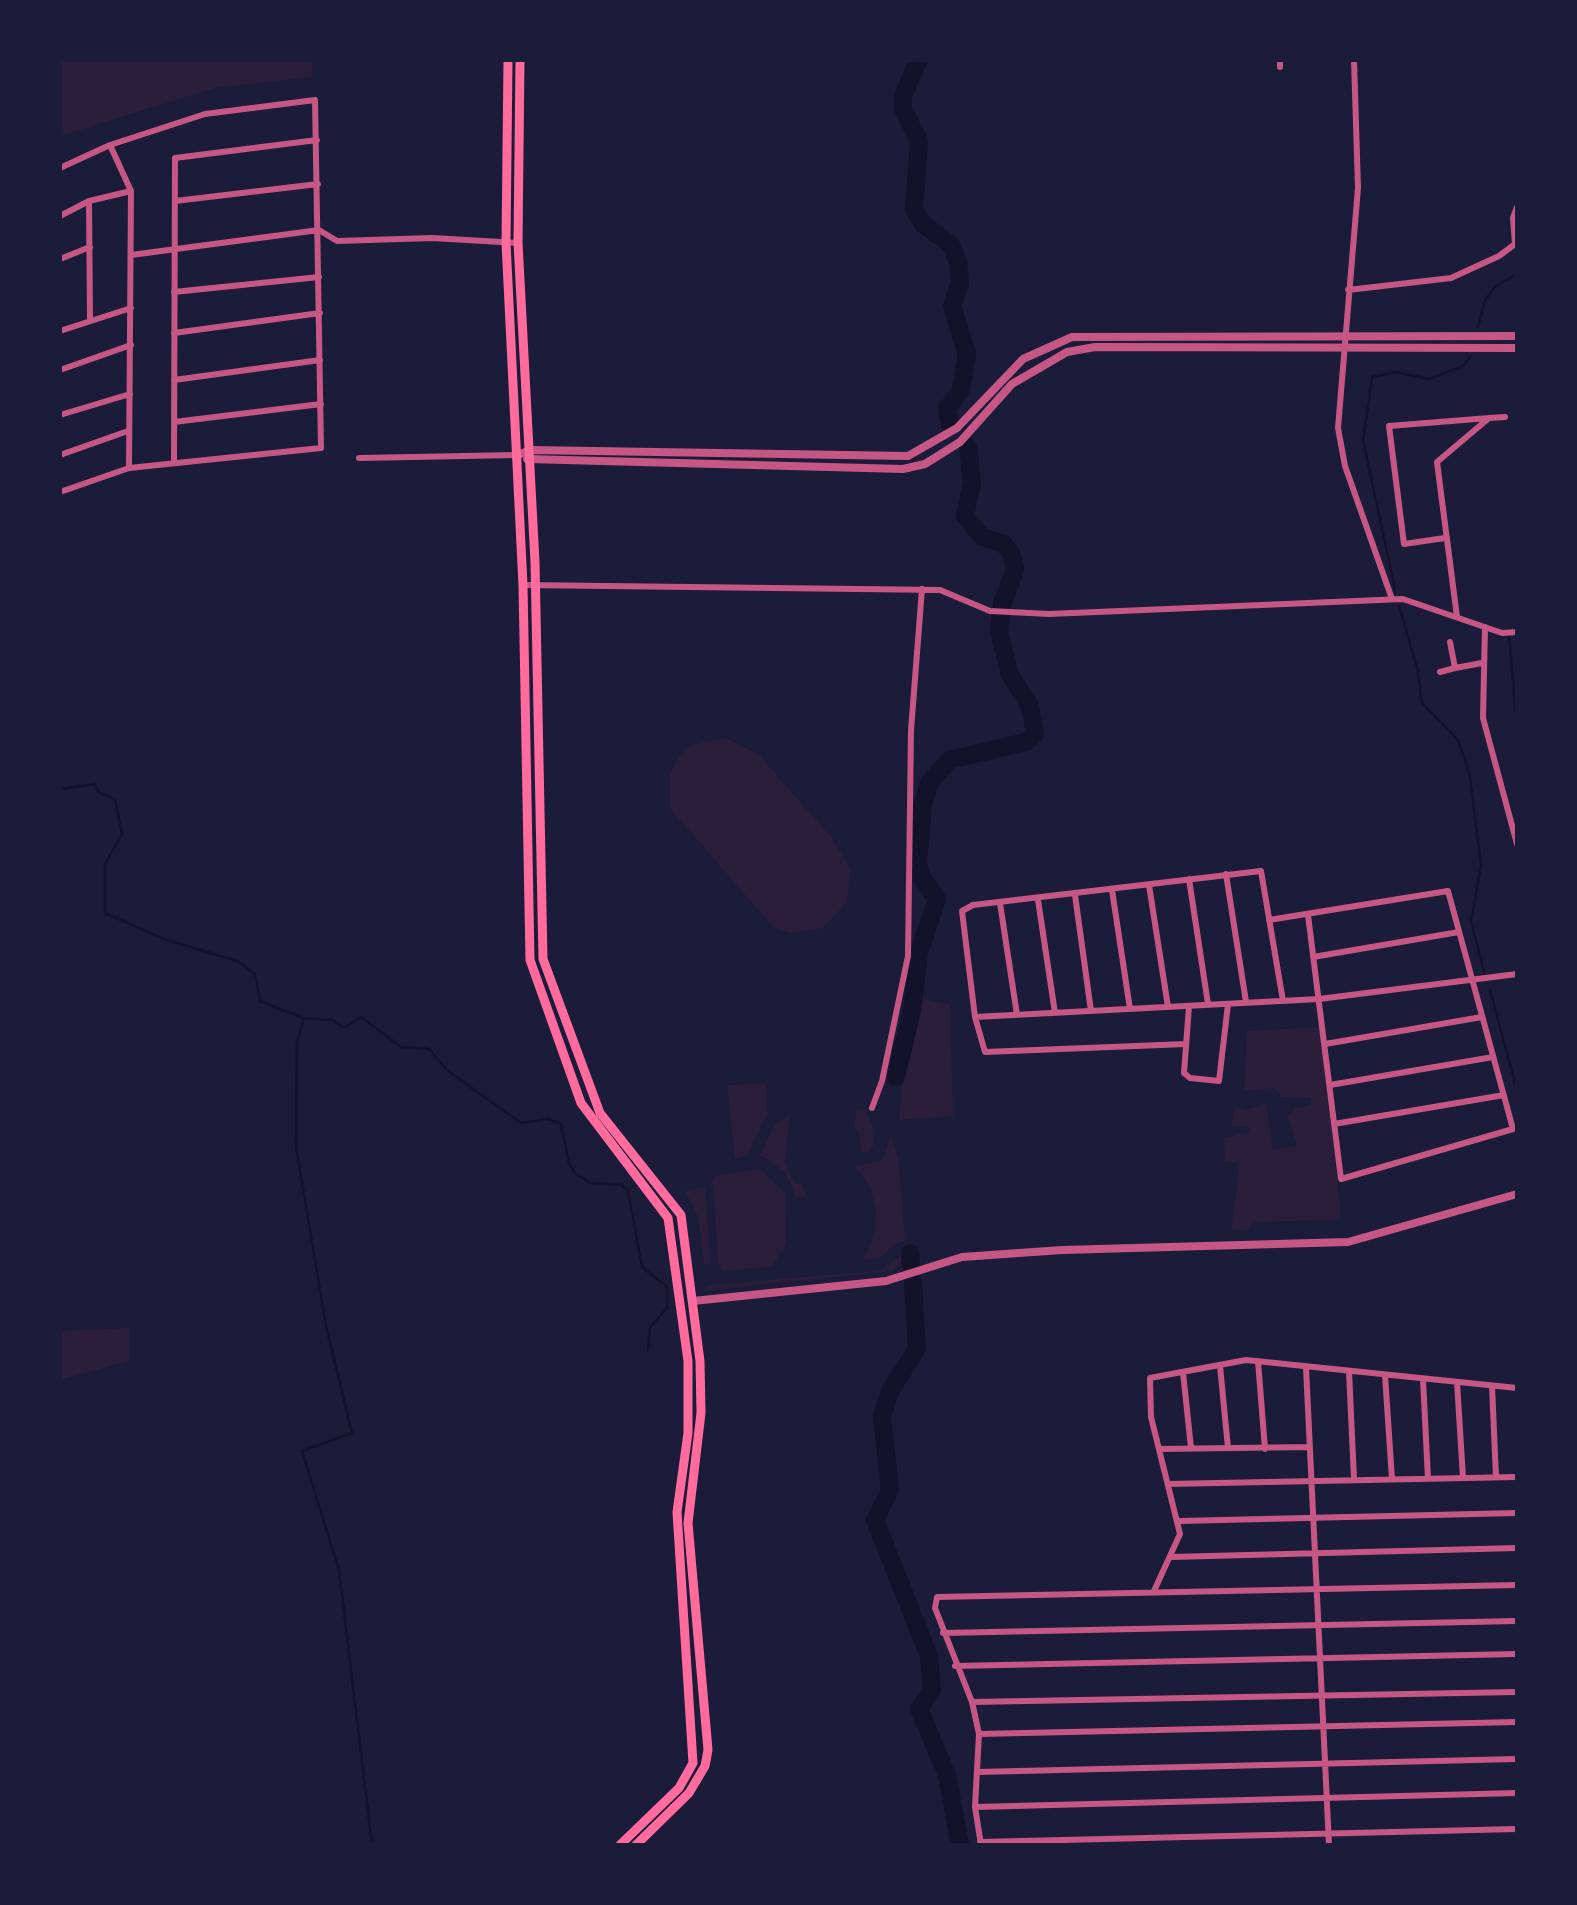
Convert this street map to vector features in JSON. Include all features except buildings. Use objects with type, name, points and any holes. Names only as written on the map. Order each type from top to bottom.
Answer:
[{"type":"main road","points":[[508,60],[506,243],[523,585],[530,960],[582,1103],[668,1218],[688,1362],[688,1433],[676,1512],[694,1763],[680,1788],[620,1845]]},
{"type":"main road","points":[[520,60],[518,243],[535,585],[543,959],[600,1113],[681,1216],[700,1414],[688,1522],[708,1750],[705,1766],[689,1794],[636,1845]]},
{"type":"street","points":[[1354,60],[1358,188],[1338,428],[1345,466],[1392,600]]},
{"type":"street","points":[[60,168],[110,144],[206,114],[316,100],[322,448],[129,468],[60,492]]},
{"type":"street","points":[[174,464],[175,158],[317,140]]},
{"type":"street","points":[[110,144],[131,191],[129,468]]},
{"type":"street","points":[[174,202],[318,184]]},
{"type":"street","points":[[60,216],[90,202],[131,191]]},
{"type":"street","points":[[90,202],[90,322]]},
{"type":"street","points":[[1348,290],[1452,278],[1499,256],[1515,244],[1512,218],[1517,207]]},
{"type":"street","points":[[131,255],[318,230],[336,241],[432,238],[518,243]]},
{"type":"street","points":[[60,259],[90,247]]},
{"type":"street","points":[[174,292],[319,277]]},
{"type":"street","points":[[60,331],[131,308]]},
{"type":"street","points":[[174,333],[320,313]]},
{"type":"street","points":[[359,458],[908,456],[957,428],[1005,374],[1060,339],[1101,335],[1517,336]]},
{"type":"street","points":[[60,370],[131,345]]},
{"type":"street","points":[[530,455],[914,468],[960,442],[1021,377],[1066,352],[1095,347],[1517,348]]},
{"type":"street","points":[[174,380],[320,360]]},
{"type":"street","points":[[60,415],[130,394]]},
{"type":"street","points":[[174,422],[321,404]]},
{"type":"street","points":[[1444,538],[1404,544],[1389,426],[1505,417]]},
{"type":"street","points":[[1457,616],[1437,462],[1489,418]]},
{"type":"street","points":[[60,456],[128,432]]},
{"type":"street","points":[[523,585],[922,588],[956,592],[990,611],[1007,612],[1415,601],[1485,627],[1517,632]]},
{"type":"street","points":[[872,1108],[882,1082],[908,956],[911,730],[922,588]]},
{"type":"street","points":[[1485,627],[1483,718],[1513,804],[1517,844]]},
{"type":"street","points":[[1450,642],[1455,668]]},
{"type":"street","points":[[1440,672],[1482,663]]},
{"type":"street","points":[[1186,1044],[984,1052],[960,917],[968,906],[1260,871],[1283,1001]]},
{"type":"street","points":[[1226,874],[1246,1002]]},
{"type":"street","points":[[1189,880],[1208,1004]]},
{"type":"street","points":[[1149,885],[1168,1007]]},
{"type":"street","points":[[1112,890],[1130,1009]]},
{"type":"street","points":[[1268,920],[1448,891],[1513,1129],[1341,1179],[1308,915]]},
{"type":"street","points":[[1075,895],[1091,1011]]},
{"type":"street","points":[[1038,900],[1055,1013]]},
{"type":"street","points":[[1000,902],[1017,1016]]},
{"type":"street","points":[[1314,957],[1459,932]]},
{"type":"street","points":[[975,1017],[1319,999],[1517,974]]},
{"type":"street","points":[[1188,1006],[1186,1076],[1219,1081],[1228,1003]]},
{"type":"street","points":[[1325,1044],[1482,1016]]},
{"type":"street","points":[[1330,1085],[1494,1056]]},
{"type":"street","points":[[1334,1124],[1504,1095]]},
{"type":"street","points":[[692,1301],[886,1281],[962,1257],[1062,1250],[1348,1242],[1517,1194]]},
{"type":"street","points":[[1258,1361],[1265,1448]]},
{"type":"street","points":[[1154,1591],[1180,1534],[1159,1449],[1148,1382],[1154,1376],[1258,1361],[1517,1388]]},
{"type":"street","points":[[1220,1366],[1228,1448]]},
{"type":"street","points":[[1306,1366],[1330,1845]]},
{"type":"street","points":[[1349,1371],[1354,1479]]},
{"type":"street","points":[[1184,1372],[1191,1448]]},
{"type":"street","points":[[1386,1375],[1392,1479]]},
{"type":"street","points":[[1423,1379],[1428,1479]]},
{"type":"street","points":[[1457,1382],[1463,1478]]},
{"type":"street","points":[[1492,1386],[1496,1478]]},
{"type":"street","points":[[1159,1449],[1310,1447]]},
{"type":"street","points":[[1168,1484],[1517,1477]]},
{"type":"street","points":[[1179,1521],[1517,1514]]},
{"type":"street","points":[[1171,1557],[1517,1548]]},
{"type":"street","points":[[1517,1585],[942,1596],[934,1602],[955,1666],[972,1702],[979,1734],[975,1807],[981,1844],[1517,1829]]},
{"type":"street","points":[[943,1632],[1517,1620]]},
{"type":"street","points":[[955,1666],[1517,1654]]},
{"type":"street","points":[[972,1702],[1517,1692]]},
{"type":"street","points":[[979,1734],[1517,1722]]},
{"type":"street","points":[[977,1772],[1517,1759]]},
{"type":"street","points":[[975,1807],[1517,1793]]},
{"type":"shaded area","points":[[60,60],[312,60],[312,77],[215,88],[60,136]]},
{"type":"shaded area","points":[[726,738],[758,754],[831,837],[850,868],[847,902],[823,928],[789,933],[772,926],[670,808],[670,773],[679,757],[692,745]]},
{"type":"shaded area","points":[[907,995],[950,1005],[953,1116],[899,1120],[906,1039],[898,1037]]},
{"type":"shaded area","points":[[1320,1027],[1341,1214],[1335,1220],[1255,1222],[1246,1231],[1231,1229],[1239,1171],[1237,1162],[1225,1162],[1224,1138],[1250,1132],[1247,1126],[1232,1126],[1234,1106],[1246,1110],[1266,1104],[1273,1149],[1297,1146],[1288,1116],[1296,1108],[1311,1105],[1311,1098],[1281,1097],[1274,1088],[1244,1091],[1247,1031]]},
{"type":"shaded area","points":[[766,1083],[767,1114],[747,1155],[735,1159],[727,1085]]},
{"type":"shaded area","points":[[857,1109],[865,1110],[872,1124],[874,1145],[868,1152],[861,1152],[859,1130],[854,1129]]},
{"type":"shaded area","points":[[790,1115],[785,1160],[794,1184],[802,1184],[807,1196],[797,1199],[785,1172],[760,1155],[774,1125]]},
{"type":"shaded area","points":[[891,1133],[899,1162],[905,1241],[894,1244],[880,1258],[863,1260],[874,1236],[876,1210],[869,1184],[854,1166],[883,1160]]},
{"type":"shaded area","points":[[760,1169],[785,1193],[786,1245],[771,1267],[723,1271],[718,1264],[713,1180],[718,1175]]},
{"type":"shaded area","points":[[705,1187],[711,1264],[704,1264],[698,1217],[685,1191]]},
{"type":"shaded area","points":[[905,1252],[906,1258],[892,1271],[707,1290],[707,1285],[879,1271]]},
{"type":"shaded area","points":[[129,1328],[129,1361],[60,1380],[60,1331]]},
{"type":"waterway","points":[[919,60],[903,95],[903,109],[919,141],[914,210],[923,224],[951,245],[958,262],[960,283],[952,306],[967,354],[961,390],[947,409],[950,424]]},
{"type":"waterway","points":[[1478,327],[1485,300],[1496,286],[1517,274]]},
{"type":"waterway","points":[[1395,589],[1363,440],[1372,377],[1396,372],[1429,379],[1463,366],[1471,356]]},
{"type":"waterway","points":[[896,1077],[912,1011],[919,952],[937,899],[921,876],[918,863],[923,803],[930,782],[949,760],[1026,742],[1035,734],[1030,706],[1010,675],[999,631],[1002,604],[1015,570],[1012,555],[1004,544],[982,537],[965,516],[972,482],[968,447]]},
{"type":"waterway","points":[[1399,606],[1418,671],[1422,703],[1458,740],[1469,771],[1481,865],[1471,922],[1485,975]]},
{"type":"waterway","points":[[1509,636],[1517,725]]},
{"type":"waterway","points":[[60,789],[95,784],[98,792],[115,799],[122,834],[105,864],[105,913],[164,939],[237,961],[255,974],[260,1001],[303,1018],[333,1020],[344,1028],[361,1017],[401,1047],[429,1049],[448,1071],[521,1123],[548,1119],[561,1124],[569,1163],[575,1173],[590,1183],[622,1185],[628,1191],[642,1267],[667,1287],[667,1308],[650,1327],[648,1350]]},
{"type":"waterway","points":[[1490,990],[1517,1090]]},
{"type":"waterway","points":[[303,1020],[297,1044],[296,1147],[326,1326],[352,1433],[302,1451],[339,1570],[372,1845]]},
{"type":"waterway","points":[[910,1253],[911,1265]]},
{"type":"waterway","points":[[913,1283],[917,1349],[890,1391],[882,1416],[890,1490],[875,1520],[929,1656],[932,1691],[919,1709],[947,1775],[960,1845]]}]
